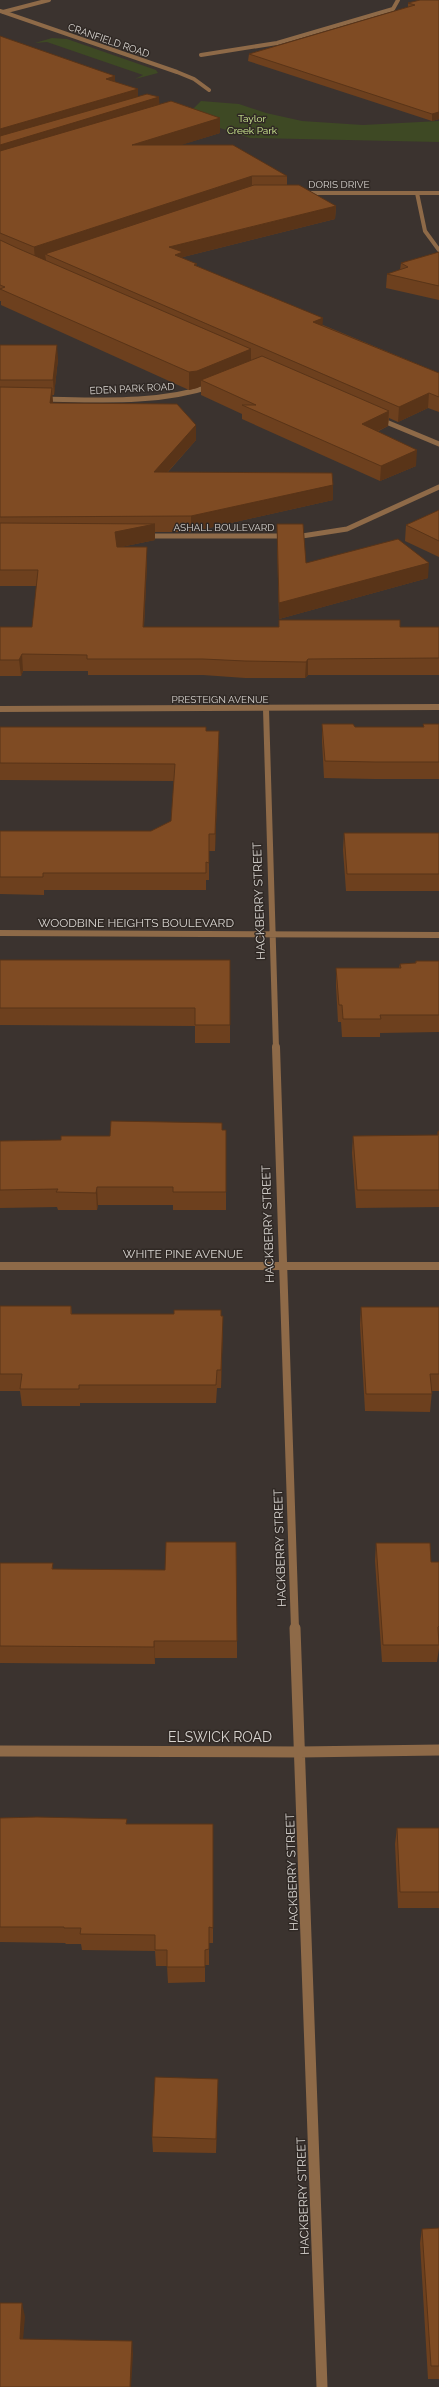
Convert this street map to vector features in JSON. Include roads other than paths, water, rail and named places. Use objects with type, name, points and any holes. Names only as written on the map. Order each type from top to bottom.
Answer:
[{"type":"street","points":[[1,12],[49,0]]},
{"type":"street","points":[[201,55],[277,43],[310,34],[393,8],[398,0]]},
{"type":"street","name":"CRANFIELD ROAD","points":[[1,12],[177,72],[194,79],[209,90]]},
{"type":"street","name":"DORIS DRIVE","points":[[296,193],[439,193]]},
{"type":"street","points":[[417,193],[423,230],[430,243],[439,250]]},
{"type":"street","name":"EDEN PARK ROAD","points":[[39,399],[165,398],[198,392],[218,384]]},
{"type":"street","points":[[374,417],[439,444]]},
{"type":"street","name":"ASHALL BOULEVARD","points":[[134,536],[302,536],[324,534],[347,529],[439,487]]},
{"type":"street","name":"PRESTEIGN AVENUE","points":[[0,709],[266,709],[439,707]]},
{"type":"street","name":"HACKBERRY STREET","points":[[266,709],[282,1266],[322,2387]]},
{"type":"street","name":"WOODBINE HEIGHTS BOULEVARD","points":[[0,933],[272,935],[439,934]]},
{"type":"street","name":"WHITE PINE AVENUE","points":[[0,1266],[439,1266]]},
{"type":"street","name":"ELSWICK ROAD","points":[[0,1751],[300,1752],[439,1750]]},
{"type":"park label","name":"Taylor Creek Park","points":[[252,124]]}]
